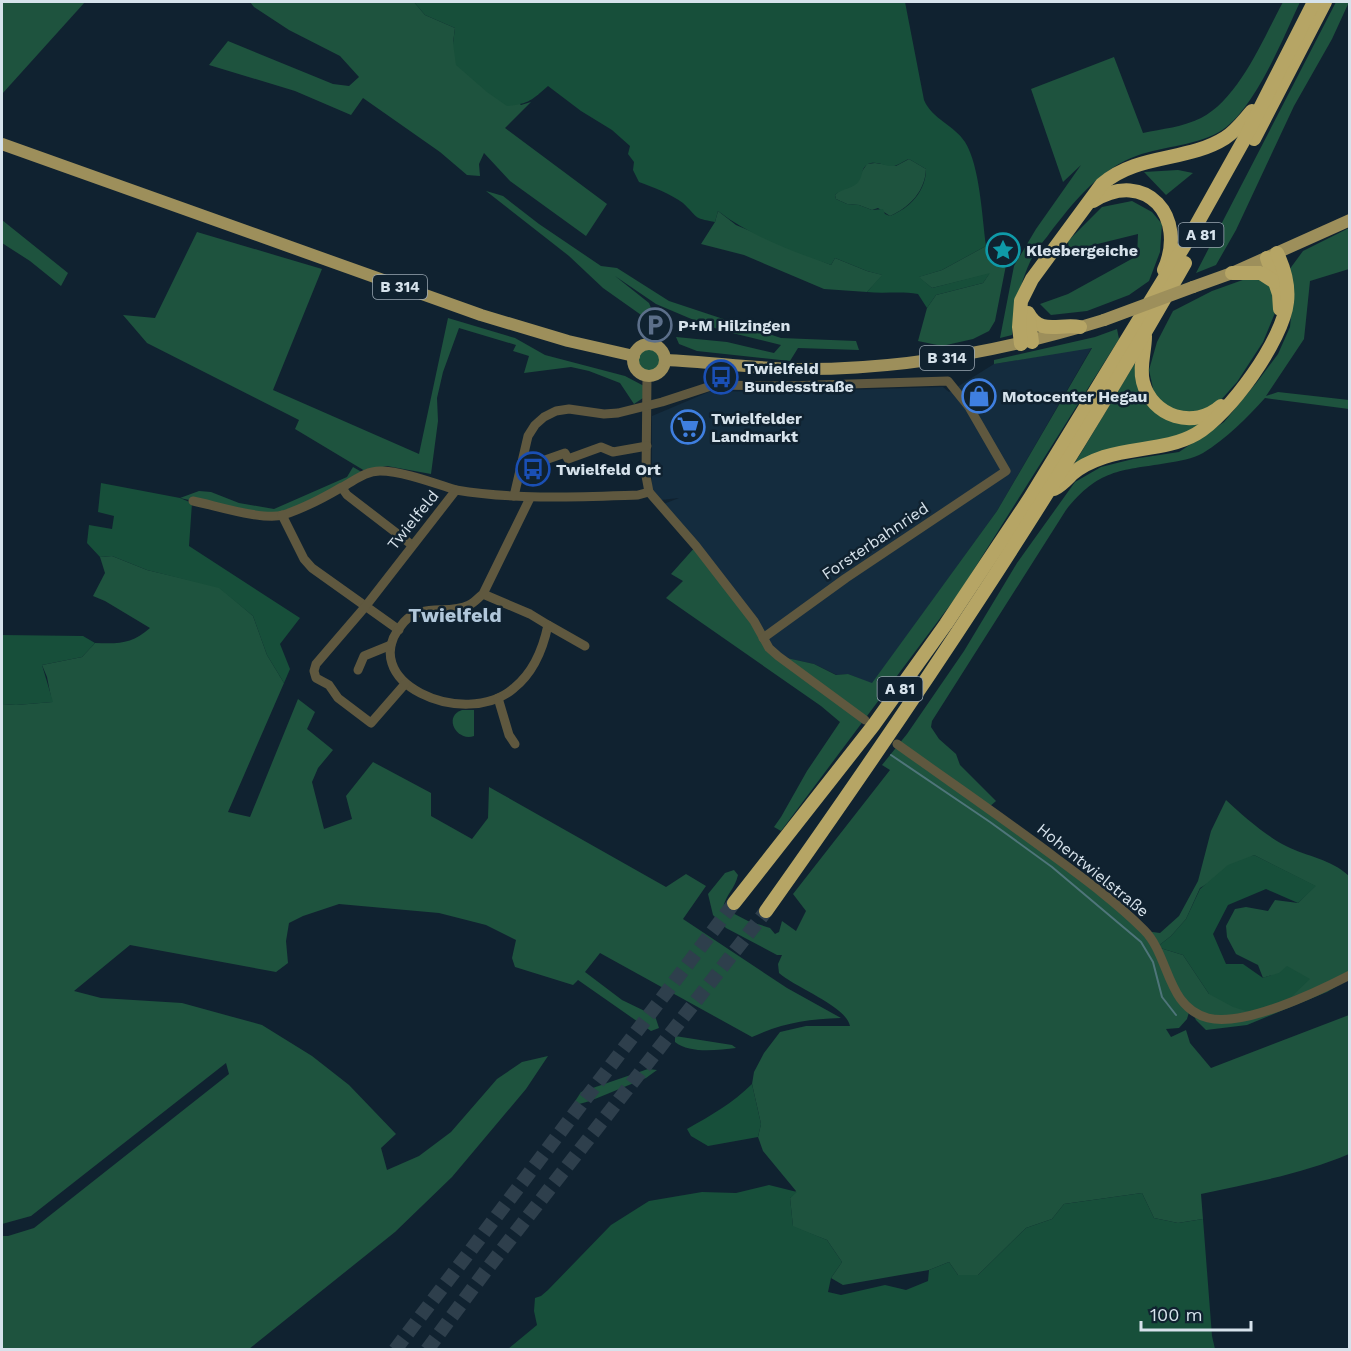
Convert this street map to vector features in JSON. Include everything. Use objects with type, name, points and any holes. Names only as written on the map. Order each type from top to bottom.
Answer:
[{"type":"highway","name":"A 81","points":[[734,903],[873,726],[957,608],[1041,481],[1158,291],[1224,177],[1314,2]]},
{"type":"highway","name":"A 81","points":[[766,911],[930,677],[1050,491],[1145,334],[1236,174],[1326,2]]},
{"type":"highway","points":[[1026,343],[1020,308],[1027,291],[1041,264],[1102,184],[1127,167],[1197,150],[1227,136],[1262,102]]},
{"type":"highway","points":[[1089,203],[1106,193],[1125,189],[1147,195],[1162,209],[1171,229],[1172,243],[1168,260],[1157,282],[1158,291]]},
{"type":"highway","points":[[1145,334],[1141,373],[1149,398],[1162,411],[1171,416],[1192,419],[1211,413],[1225,402],[1265,347],[1275,328],[1280,302],[1272,255]]},
{"type":"highway","points":[[1050,491],[1062,485],[1072,474],[1090,462],[1114,454],[1184,440],[1206,428],[1221,413],[1269,350],[1282,323],[1287,303],[1287,288],[1272,255]]},
{"type":"highway","points":[[1232,273],[1261,273],[1275,282]]},
{"type":"highway","points":[[1026,343],[1027,291]]},
{"type":"highway","points":[[1028,313],[1035,322],[1047,328],[1069,325],[1080,327]]},
{"type":"main road","name":"B 314","points":[[2,144],[431,298],[550,336],[634,356]]},
{"type":"main road","name":"B 314","points":[[665,360],[738,367],[826,369],[920,362],[1026,343],[1104,320],[1232,273],[1350,220]]},
{"type":"main road","points":[[653,344],[661,348],[665,360],[660,372],[647,375],[636,369],[634,356],[643,345],[653,344]]},
{"type":"street","points":[[647,375],[646,476],[649,492],[696,546],[754,621],[762,638],[778,656],[865,720]]},
{"type":"street","name":"Forsterbahnried","points":[[647,406],[714,385],[785,386],[948,381],[969,407],[1005,471],[846,578],[762,638]]},
{"type":"street","points":[[514,496],[528,436],[544,417],[556,411],[569,409],[604,414],[647,406]]},
{"type":"street","points":[[528,466],[565,453],[568,459],[601,447],[613,452],[647,446]]},
{"type":"street","points":[[193,501],[248,513],[268,516],[282,515],[342,488],[364,474],[379,470],[415,477],[456,490]]},
{"type":"street","points":[[342,488],[347,495],[411,544]]},
{"type":"street","name":"Twielfeld","points":[[405,684],[371,723],[338,698],[329,685],[316,678],[314,671],[316,664],[365,607],[411,544],[456,490],[482,495],[530,498],[638,495],[649,492]]},
{"type":"street","points":[[530,498],[483,594],[469,605],[448,610],[416,613],[405,622],[391,645],[392,661],[405,684],[439,702],[462,705],[480,704],[498,698],[514,688],[532,668],[543,646],[548,625]]},
{"type":"street","points":[[282,515],[304,559],[312,568],[399,630]]},
{"type":"street","points":[[483,594],[530,614],[585,646]]},
{"type":"street","points":[[358,670],[364,656],[391,645]]},
{"type":"street","points":[[498,698],[509,735],[515,744]]},
{"type":"street","name":"Hohentwielstraße","points":[[897,744],[1093,886],[1145,931],[1161,956],[1174,990],[1187,1005],[1200,1015],[1229,1020],[1256,1014],[1350,975]]},
{"type":"shaded area","points":[[1092,347],[997,511],[872,684],[848,674],[837,675],[814,664],[778,656],[661,505],[679,498],[661,500],[652,490],[652,416],[711,391],[778,392],[943,387],[949,392],[994,364]]},
{"type":"green space","points":[[2,2],[85,2],[2,94]]},
{"type":"green space","points":[[250,2],[414,2],[425,15],[455,28],[453,43],[521,105],[531,102],[505,128],[607,204],[586,236],[510,181],[484,153],[479,164],[480,176],[467,175],[440,152],[363,98],[351,115],[295,91],[209,65],[228,41],[333,84],[349,86],[359,77],[340,56],[289,30]]},
{"type":"green space","points":[[414,2],[905,2],[924,100],[932,112],[965,142],[974,164],[980,192],[986,246],[942,270],[919,277],[932,288],[990,273],[983,283],[936,295],[927,308],[918,294],[867,292],[882,275],[835,258],[831,265],[787,249],[758,236],[718,211],[715,222],[699,218],[678,200],[639,182],[633,170],[634,162],[628,154],[630,146],[612,130],[581,111],[548,86],[530,100],[507,106],[487,92],[456,65],[453,43],[455,28],[425,15]],"holes":[[[909,159],[926,169],[923,184],[916,198],[890,216],[885,214],[883,209],[872,210],[836,199],[835,195],[857,184],[868,164],[893,166]]]},
{"type":"green space","points":[[1283,2],[1300,2],[1256,92],[1244,108],[1219,132],[1198,141],[1131,158],[1118,164],[1086,190],[1035,253],[1016,305],[1012,335],[1000,338],[1014,266],[1036,229],[1081,165],[1063,182],[1031,89],[1114,57],[1143,133],[1187,124],[1215,109],[1239,82]]},
{"type":"green space","points":[[1336,2],[1349,2],[1332,39],[1294,106],[1236,230],[1216,265],[1196,273]]},
{"type":"green space","points":[[909,159],[926,169],[923,184],[910,203],[890,216],[878,208],[872,210],[836,199],[835,195],[840,190],[852,186],[867,164],[896,166]]},
{"type":"green space","points":[[1178,170],[1193,173],[1166,195],[1144,172]]},
{"type":"green space","points":[[486,191],[503,196],[539,224],[601,266],[617,268],[669,301],[781,338],[856,341],[859,350],[798,348],[790,361],[697,351],[679,344],[676,337],[727,342],[774,353],[781,345],[720,330],[689,318],[656,304],[615,276],[649,303],[654,315],[644,317],[603,288],[569,256]]},
{"type":"green space","points":[[1132,201],[1152,212],[1162,224],[1160,252],[1149,281],[1129,295],[1087,311],[1051,315],[1040,304],[1068,294],[1137,256],[1138,234],[1069,251],[1068,241],[1102,207]]},
{"type":"green space","points":[[718,211],[736,225],[831,265],[835,258],[883,275],[867,292],[824,289],[744,255],[701,244],[715,222]]},
{"type":"green space","points":[[2,220],[68,273],[61,286],[30,261],[2,243]]},
{"type":"green space","points":[[1349,228],[1349,269],[1310,281],[1304,339],[1266,396],[1278,392],[1349,400],[1349,409],[1265,398],[1228,435],[1199,455],[1181,461],[1111,474],[1089,486],[1066,510],[932,721],[931,727],[939,739],[956,754],[960,765],[996,801],[988,808],[1145,931],[1160,933],[1179,916],[1198,881],[1211,831],[1226,800],[1254,825],[1278,842],[1327,862],[1349,876],[1349,979],[1327,992],[1247,1025],[1206,1030],[1196,1020],[1190,1009],[1187,1019],[1179,1028],[1166,1029],[1171,1037],[1186,1030],[1190,1043],[1211,1068],[1349,1015],[1349,1154],[1295,1173],[1201,1194],[1203,1219],[1178,1223],[1154,1218],[1142,1193],[1064,1204],[1052,1219],[1026,1228],[978,1275],[958,1275],[949,1262],[929,1270],[843,1285],[831,1278],[842,1262],[827,1240],[793,1227],[790,1198],[796,1191],[763,1151],[758,1137],[761,1124],[752,1084],[754,1072],[764,1053],[780,1032],[806,1026],[850,1026],[840,1011],[779,973],[778,964],[782,955],[777,955],[726,928],[713,915],[708,894],[725,873],[734,870],[738,875],[737,880],[723,908],[748,921],[770,928],[775,934],[779,932],[782,921],[796,931],[806,911],[793,894],[890,770],[882,765],[907,734],[964,651],[1017,563],[1075,482],[1101,467],[1133,459],[1179,452],[1224,422],[1278,354],[1290,327],[1293,296],[1289,270],[1303,251]],"holes":[[[1254,855],[1315,886],[1298,903],[1275,900],[1268,911],[1246,907],[1235,909],[1226,926],[1227,937],[1236,954],[1258,965],[1263,978],[1209,994],[1183,955],[1157,947],[1171,936],[1186,919],[1200,888]]]},
{"type":"green space","points":[[197,232],[322,269],[273,390],[419,454],[448,318],[515,338],[545,355],[625,376],[644,386],[643,398],[634,404],[620,383],[571,367],[524,373],[529,356],[513,351],[516,345],[459,328],[443,372],[437,398],[438,421],[431,474],[387,466],[365,471],[295,429],[299,420],[147,343],[123,315],[155,318]]},
{"type":"green space","points":[[986,246],[993,248],[1007,260],[995,321],[989,331],[973,339],[942,346],[918,341],[927,308],[936,295],[983,283],[989,274],[932,288],[918,277],[942,270]]},
{"type":"green space","points":[[1251,277],[1263,279],[1271,286],[1275,313],[1263,342],[1237,382],[1220,401],[1195,415],[1169,411],[1154,393],[1149,370],[1157,342],[1173,311],[1212,291]]},
{"type":"green space","points":[[1117,329],[1119,339],[959,593],[781,831],[774,827],[807,771],[840,722],[821,706],[666,598],[683,581],[671,574],[696,546],[778,656],[814,664],[836,675],[848,674],[872,683],[997,511],[1092,348],[994,364],[994,360],[1095,337]]},
{"type":"green space","points":[[650,347],[655,348],[661,354],[661,364],[655,370],[650,371],[645,370],[639,364],[638,359],[639,354],[645,348]]},
{"type":"green space","points":[[1135,363],[1156,412],[1209,418],[1182,436],[1073,466]]},
{"type":"green space","points":[[353,467],[365,474],[282,515],[248,513],[180,498],[199,491],[211,492],[239,503],[274,509],[347,477]]},
{"type":"green space","points":[[101,483],[180,498],[192,503],[189,546],[300,618],[280,644],[290,669],[284,683],[267,655],[253,616],[219,588],[147,570],[112,556],[100,557],[87,543],[89,525],[112,529],[114,516],[98,512]]},
{"type":"green space","points":[[112,556],[147,570],[219,587],[253,616],[267,655],[284,683],[228,812],[250,817],[298,699],[315,712],[307,729],[333,750],[318,768],[312,782],[324,829],[352,819],[346,796],[373,762],[431,793],[431,816],[472,839],[488,818],[489,787],[666,887],[686,874],[706,886],[683,919],[787,988],[841,1018],[795,1023],[752,1037],[600,953],[585,972],[622,1000],[655,1016],[659,1028],[651,1031],[578,980],[573,985],[515,967],[512,958],[516,940],[486,925],[439,913],[339,904],[303,916],[289,923],[286,941],[288,963],[276,972],[130,945],[74,991],[101,998],[182,1003],[262,1025],[312,1056],[349,1085],[396,1134],[381,1148],[387,1170],[419,1156],[451,1132],[497,1079],[522,1062],[548,1056],[526,1089],[452,1177],[395,1232],[249,1349],[2,1349],[2,1236],[34,1228],[229,1074],[226,1063],[31,1216],[2,1224],[2,704],[52,702],[42,665],[82,657],[95,643],[125,642],[150,628],[93,596],[105,573],[100,557]]},
{"type":"green space","points":[[2,635],[83,636],[95,643],[82,657],[42,665],[53,702],[2,704]]},
{"type":"green space","points":[[462,710],[474,710],[474,736],[462,735],[454,728],[453,717]]},
{"type":"green space","points":[[1254,855],[1316,886],[1298,903],[1266,889],[1228,905],[1213,934],[1226,964],[1243,964],[1263,978],[1279,973],[1287,966],[1310,979],[1284,1004],[1256,1014],[1233,1007],[1209,994],[1183,955],[1157,947],[1171,936],[1186,919],[1200,889],[1228,865]]},
{"type":"green space","points":[[675,1036],[732,1045],[736,1048],[696,1050],[675,1042]]},
{"type":"green space","points":[[648,1069],[657,1070],[646,1078],[572,1106],[581,1092]]},
{"type":"green space","points":[[752,1084],[761,1124],[758,1137],[708,1146],[691,1136],[687,1129],[729,1103]]},
{"type":"green space","points":[[769,1185],[797,1192],[790,1198],[793,1226],[827,1240],[842,1262],[831,1278],[828,1292],[841,1295],[885,1285],[906,1290],[928,1281],[929,1270],[949,1262],[958,1275],[978,1275],[1026,1228],[1052,1219],[1064,1204],[1142,1193],[1154,1218],[1178,1223],[1203,1219],[1215,1349],[508,1349],[537,1325],[534,1311],[535,1298],[548,1290],[611,1225],[649,1201],[702,1192],[736,1193]]},
{"type":"waterway","points":[[891,755],[1052,867],[1141,942],[1153,962],[1162,997],[1176,1015]]},
{"type":"tunnel","points":[[395,1350],[734,903]]},
{"type":"tunnel","points":[[427,1350],[487,1269],[766,911]]},
{"type":"place","name":"Kleebergeiche","points":[[1003,250]]},
{"type":"place","name":"P+M Hilzingen","points":[[655,325]]},
{"type":"place","name":"Twielfeld Bundesstraße","points":[[721,377]]},
{"type":"place","name":"Motocenter Hegau","points":[[979,396]]},
{"type":"place","name":"Twielfelder Landmarkt","points":[[688,427]]},
{"type":"place","name":"Twielfeld Ort","points":[[533,469]]},
{"type":"district","name":"Twielfeld","points":[[455,615]]}]
